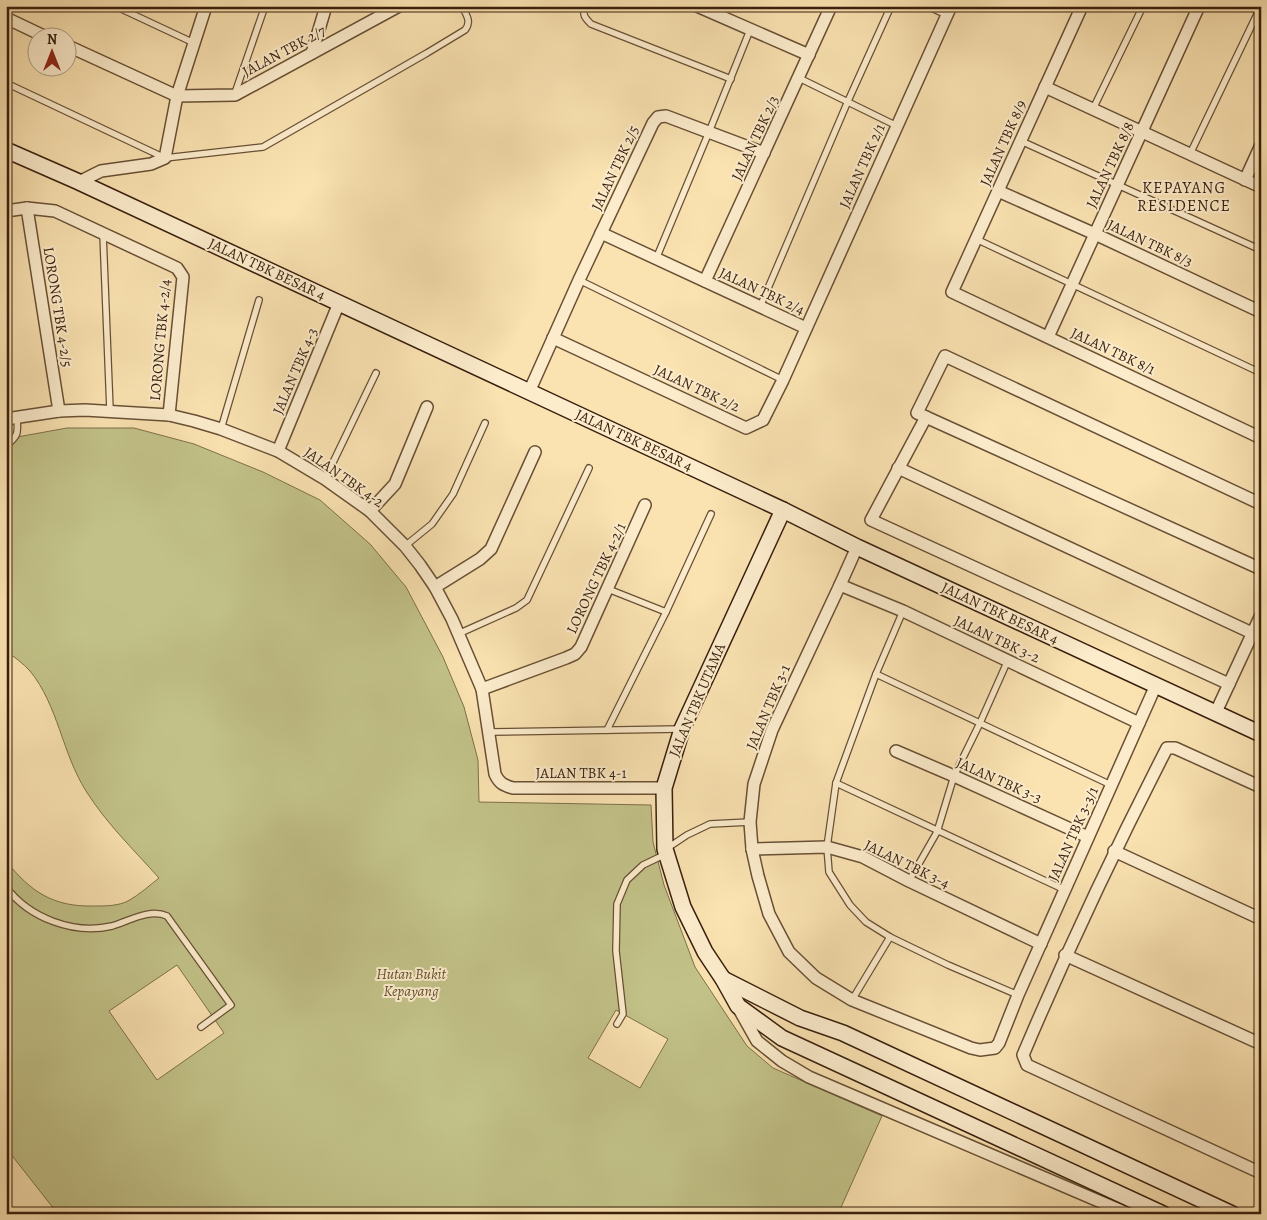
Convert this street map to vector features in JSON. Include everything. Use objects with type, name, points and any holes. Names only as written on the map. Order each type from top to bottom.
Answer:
[{"type":"street","points":[[79,182],[101,171],[152,164],[165,158],[177,96],[206,6]]},
{"type":"street","points":[[312,53],[326,6]]},
{"type":"street","points":[[697,6],[809,55]]},
{"type":"street","name":"JALAN TBK 2/3","points":[[705,281],[831,6]]},
{"type":"street","name":"JALAN TBK 8/9","points":[[952,292],[1082,6]]},
{"type":"street","name":"JALAN TBK 8/8","points":[[1048,337],[1199,6]]},
{"type":"street","name":"JALAN TBK 2/7","points":[[177,96],[235,95],[393,8]]},
{"type":"street","name":"JALAN TBK 2/1","points":[[806,328],[949,11]]},
{"type":"street","points":[[7,21],[28,30]]},
{"type":"street","points":[[78,51],[177,96]]},
{"type":"street","points":[[1045,86],[1261,187]]},
{"type":"street","name":"JALAN TBK 2/5","points":[[529,392],[652,123],[658,117],[666,116],[710,132]]},
{"type":"street","points":[[710,132],[764,153]]},
{"type":"street","points":[[1245,180],[1261,145]]},
{"type":"street","name":"JALAN TBK BESAR 4","points":[[6,150],[79,182],[783,510],[857,547],[1261,734]]},
{"type":"street","name":"JALAN TBK 8/3","points":[[998,191],[1261,312]]},
{"type":"street","points":[[6,211],[27,208],[55,211],[103,232]]},
{"type":"street","name":"LORONG TBK 4-2/5","points":[[27,208],[59,411]]},
{"type":"street","name":"LORONG TBK 4-2/4","points":[[103,232],[177,268],[183,277],[169,415]]},
{"type":"street","name":"JALAN TBK 2/4","points":[[601,233],[806,328]]},
{"type":"street","name":"JALAN TBK 8/1","points":[[952,292],[1261,438]]},
{"type":"street","name":"JALAN TBK 4-3","points":[[278,451],[339,303]]},
{"type":"street","name":"JALAN TBK 2/2","points":[[553,338],[746,428],[763,420],[806,328]]},
{"type":"street","points":[[1261,504],[945,356],[917,413],[1261,569]]},
{"type":"street","points":[[370,511],[394,484],[427,407]]},
{"type":"street","name":"JALAN TBK 4-2","points":[[12,418],[59,411],[110,410],[169,415],[221,429],[278,451],[325,479],[370,511],[405,546],[435,587],[458,634],[482,688],[495,774],[499,782]]},
{"type":"street","points":[[926,417],[871,520],[1229,684]]},
{"type":"street","points":[[435,587],[480,559],[491,549],[535,452]]},
{"type":"street","points":[[898,468],[1252,632]]},
{"type":"street","name":"LORONG TBK 4-2/1","points":[[482,688],[575,654],[581,647],[645,505]]},
{"type":"street","name":"JALAN TBK UTAMA","points":[[738,1006],[705,952],[683,907],[666,852],[664,788],[682,730],[783,510]]},
{"type":"street","name":"JALAN TBK 3-1","points":[[857,547],[772,730],[754,784],[750,822],[752,849],[769,914],[789,952],[816,978],[852,1000],[971,1048],[988,1050],[995,1048],[999,1043],[1018,995]]},
{"type":"street","name":"JALAN TBK 3-2","points":[[840,585],[903,611],[1139,723]]},
{"type":"street","points":[[1216,712],[1261,615]]},
{"type":"street","name":"JALAN TBK 3-3/1","points":[[1018,995],[1156,685]]},
{"type":"street","points":[[1261,787],[1175,748],[1167,748],[1114,851],[1065,955],[1023,1055],[1027,1066],[1261,1173]]},
{"type":"street","name":"JALAN TBK 3-3","points":[[896,751],[1088,837]]},
{"type":"street","name":"JALAN TBK 4-1","points":[[499,782],[504,786],[512,788],[664,788]]},
{"type":"street","name":"JALAN TBK 3-4","points":[[752,849],[827,847],[863,857],[1041,944]]},
{"type":"street","points":[[1114,851],[1261,920]]},
{"type":"street","points":[[1065,955],[1261,1044]]},
{"type":"street","points":[[723,979],[800,1018],[843,1033],[1232,1214]]},
{"type":"street","points":[[738,1006],[757,1042],[782,1061],[808,1077],[1129,1214]]},
{"type":"street","points":[[738,1006],[782,1038],[816,1055],[1163,1214]]},
{"type":"lane","points":[[115,6],[194,43]]},
{"type":"lane","points":[[235,95],[265,6]]},
{"type":"lane","points":[[6,83],[165,158],[263,146],[428,53],[465,30],[470,21],[462,6]]},
{"type":"lane","points":[[586,6],[583,12],[585,19],[591,24],[731,79]]},
{"type":"lane","points":[[760,307],[848,101],[891,6]]},
{"type":"lane","points":[[928,6],[949,11]]},
{"type":"lane","points":[[1093,109],[1143,6]]},
{"type":"lane","points":[[1190,154],[1259,8]]},
{"type":"lane","points":[[655,259],[710,132],[750,30]]},
{"type":"lane","points":[[798,78],[897,126]]},
{"type":"lane","points":[[1021,141],[1261,250]]},
{"type":"lane","points":[[103,232],[110,410]]},
{"type":"lane","points":[[976,239],[1261,373]]},
{"type":"lane","points":[[579,280],[783,380]]},
{"type":"lane","points":[[221,429],[260,300]]},
{"type":"lane","points":[[325,479],[376,372]]},
{"type":"lane","points":[[6,446],[17,437],[18,433],[12,418]]},
{"type":"lane","points":[[405,546],[432,524],[453,494],[485,423]]},
{"type":"lane","points":[[458,634],[516,608],[527,600],[589,468]]},
{"type":"lane","points":[[607,730],[666,612],[711,514]]},
{"type":"lane","points":[[608,589],[666,612]]},
{"type":"lane","points":[[903,611],[876,674],[836,783],[827,847],[830,872],[850,905],[866,922],[890,937],[948,965],[1018,995]]},
{"type":"lane","points":[[909,881],[937,832],[954,776],[1008,660]]},
{"type":"lane","points":[[876,674],[1112,785]]},
{"type":"lane","points":[[488,732],[682,730]]},
{"type":"lane","points":[[836,783],[937,832],[1065,890]]},
{"type":"lane","points":[[617,1024],[623,1014],[616,951],[617,904],[627,880],[643,866],[666,852],[687,835],[710,824],[750,822]]},
{"type":"lane","points":[[6,887],[14,898],[30,909],[47,919],[65,925],[97,929],[156,912],[167,916],[231,1005],[201,1027]]},
{"type":"lane","points":[[852,1000],[890,937]]},
{"type":"green space","name":"Hutan Bukit Kepayang","points":[[67,428],[134,428],[194,444],[263,472],[320,500],[370,544],[406,587],[443,657],[464,707],[478,760],[479,802],[651,805],[653,842],[664,885],[695,967],[747,1046],[773,1068],[882,1116],[838,1214],[58,1214],[6,1148],[6,861],[15,872],[44,896],[66,904],[79,906],[107,906],[124,903],[159,878],[94,803],[71,761],[54,714],[39,684],[27,668],[6,651],[6,439]],"holes":[[[177,965],[224,1033],[157,1080],[109,1011]],[[616,1010],[668,1039],[640,1088],[588,1058]]]},
{"type":"district","name":"KEPAYANG RESIDENCE","points":[[1184,197]]}]
